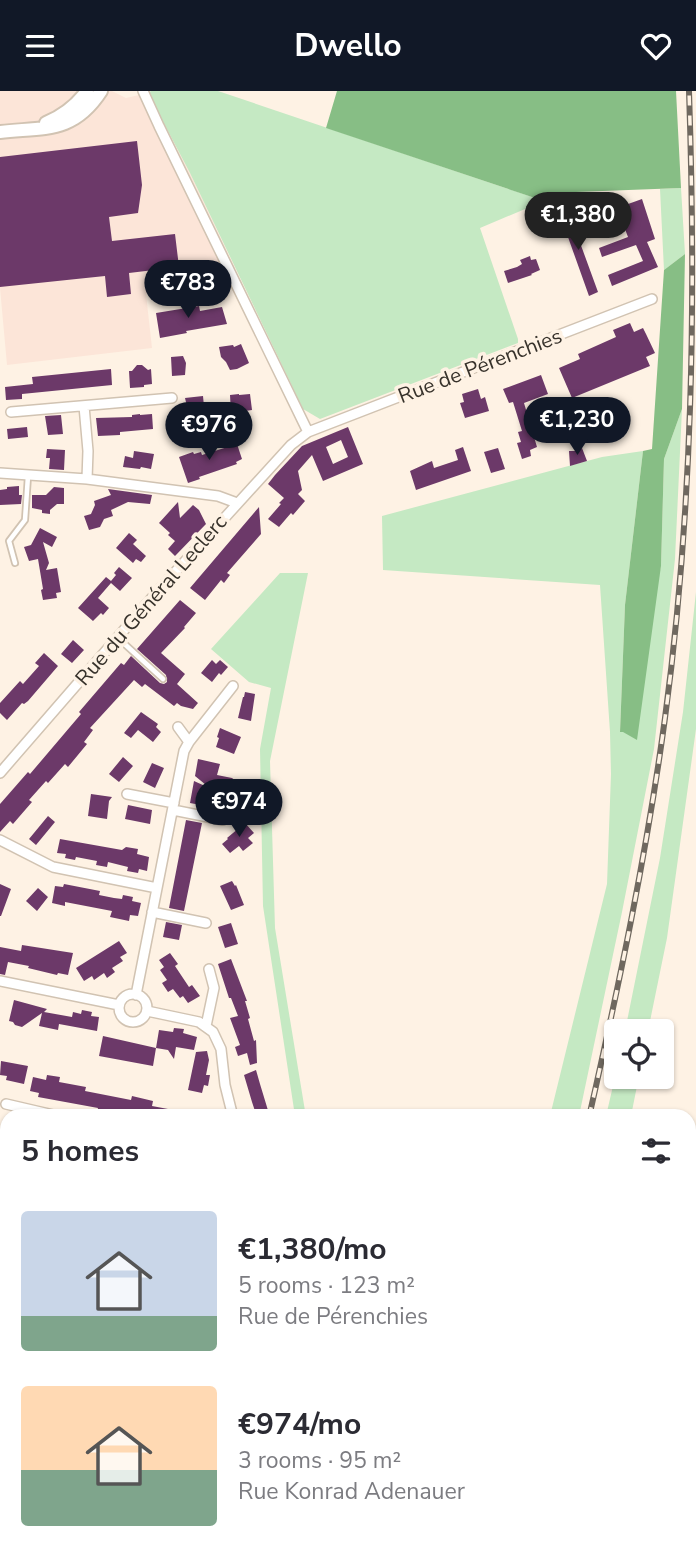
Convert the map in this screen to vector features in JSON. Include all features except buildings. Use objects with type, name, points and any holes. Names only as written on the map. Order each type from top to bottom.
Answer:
[{"type":"street","points":[[19,130],[55,119],[73,107],[86,91]]},
{"type":"street","points":[[0,132],[48,128],[72,120],[86,110],[101,91]]},
{"type":"street","points":[[132,91],[148,104]]},
{"type":"street","points":[[143,91],[308,432]]},
{"type":"street","name":"Rue de Pérenchies","points":[[308,432],[652,299]]},
{"type":"street","points":[[11,412],[172,398]]},
{"type":"street","points":[[84,406],[88,451],[87,479]]},
{"type":"street","name":"Rue du Général Leclerc","points":[[0,773],[237,503],[290,445],[308,432]]},
{"type":"street","points":[[0,473],[87,479],[218,496],[237,503]]},
{"type":"street","points":[[136,995],[184,751],[233,686]]},
{"type":"street","points":[[178,727],[189,741]]},
{"type":"street","points":[[127,793],[223,820]]},
{"type":"street","points":[[0,840],[53,867],[157,888]]},
{"type":"street","points":[[152,912],[206,922]]},
{"type":"street","points":[[206,1026],[214,993],[209,969]]},
{"type":"street","points":[[0,981],[119,1005]]},
{"type":"street","points":[[136,995],[146,1002],[147,1011],[144,1018],[132,1023],[122,1017],[119,1005],[125,996],[136,995]]},
{"type":"street","points":[[147,1011],[192,1020],[213,1032],[221,1049],[231,1109]]},
{"type":"street","points":[[6,1104],[28,1109]]},
{"type":"lane","points":[[15,562],[9,541],[25,520],[28,475]]},
{"type":"lane","points":[[117,638],[163,679]]},
{"type":"shaded area","points":[[0,91],[112,91],[126,98],[148,93],[235,268],[146,294],[152,348],[7,365],[0,288]]},
{"type":"green space","points":[[218,91],[544,201],[480,228],[518,343],[320,419],[303,409],[190,173],[148,93]]},
{"type":"green space","points":[[337,91],[676,91],[681,188],[576,192],[544,201],[326,128]]},
{"type":"green space","points":[[681,188],[685,254],[664,270],[660,189]]},
{"type":"green space","points":[[685,254],[682,409],[664,459],[661,566],[637,740],[620,732],[625,605],[643,451],[652,449],[664,270]]},
{"type":"green space","points":[[682,409],[675,559],[654,749],[580,1109],[552,1109],[607,884],[611,774],[600,585],[383,570],[382,516],[602,457],[643,451],[625,605],[620,731],[623,732],[661,566],[664,459]]},
{"type":"green space","points":[[280,573],[308,573],[270,761],[275,928],[305,1109],[294,1109],[263,906],[260,749],[271,688],[249,682],[211,649]]},
{"type":"green space","points":[[696,592],[696,729],[667,938],[650,1019],[627,1019],[660,858],[683,712]]},
{"type":"green space","points":[[612,1089],[636,1089],[632,1109],[608,1109]]},
{"type":"railway","points":[[591,1109],[641,868],[658,768],[682,562],[692,326],[689,91]]}]
